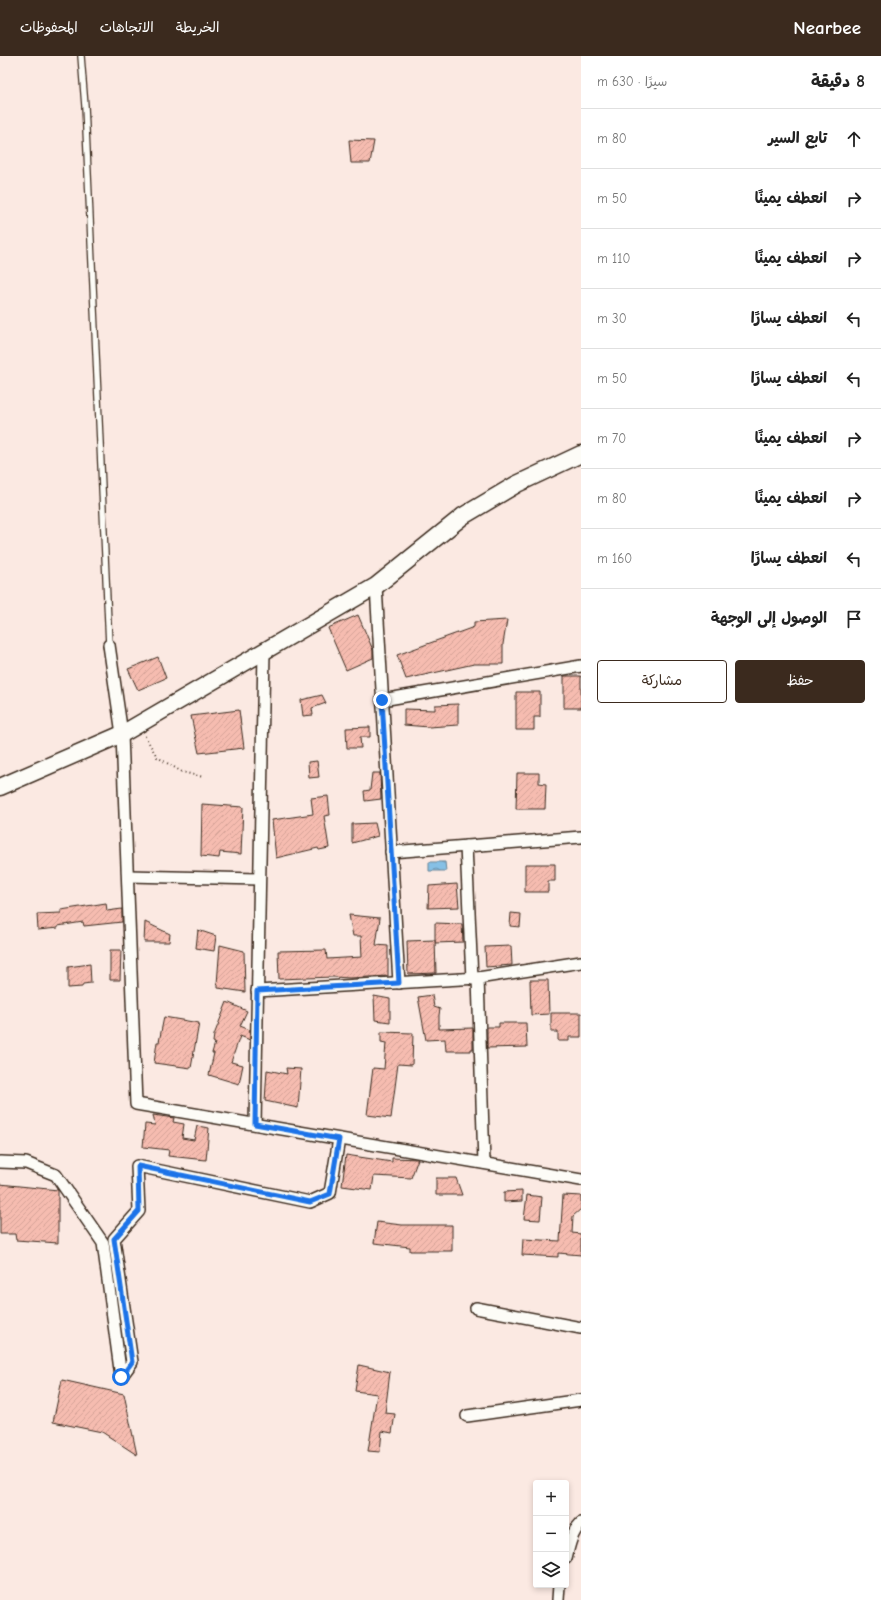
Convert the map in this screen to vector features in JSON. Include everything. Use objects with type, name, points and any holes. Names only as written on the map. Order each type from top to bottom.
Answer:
[{"type":"street","points":[[0,787],[122,734],[138,725],[376,586],[463,516],[517,484],[581,454]]},
{"type":"street","points":[[376,586],[399,983]]},
{"type":"street","points":[[109,645],[122,734],[136,1104],[581,1180]]},
{"type":"street","points":[[255,1124],[264,652]]},
{"type":"street","points":[[382,700],[581,666]]},
{"type":"street","points":[[391,852],[581,837]]},
{"type":"street","points":[[466,846],[475,978],[484,1163]]},
{"type":"street","points":[[128,876],[259,879]]},
{"type":"street","points":[[257,991],[475,978],[581,962]]},
{"type":"street","points":[[0,1162],[26,1163],[56,1175],[103,1243],[121,1377],[132,1362],[114,1239],[139,1211],[138,1166],[310,1202],[330,1194],[339,1139]]},
{"type":"street","points":[[476,1308],[581,1328]]},
{"type":"street","points":[[468,1416],[581,1400]]},
{"type":"street","points":[[567,1552],[576,1527],[581,1523]]},
{"type":"street","points":[[558,1600],[559,1588]]},
{"type":"lane","points":[[81,56],[85,114],[109,645]]},
{"type":"path","points":[[138,725],[157,757],[182,772],[203,778]]},
{"type":"water","points":[[429,862],[445,862],[446,871],[429,871]]},
{"type":"building","points":[[349,140],[374,141],[370,163],[351,163]]},
{"type":"building","points":[[358,615],[373,650],[373,658],[346,670],[328,628]]},
{"type":"building","points":[[507,620],[503,644],[503,664],[474,664],[406,679],[397,655],[474,627],[474,622]]},
{"type":"building","points":[[158,657],[166,678],[138,690],[128,669]]},
{"type":"building","points":[[564,676],[581,676],[581,708],[564,708]]},
{"type":"building","points":[[516,692],[540,692],[540,717],[534,717],[534,730],[516,730]]},
{"type":"building","points":[[322,695],[326,703],[312,708],[313,715],[303,716],[301,700]]},
{"type":"building","points":[[458,704],[458,725],[429,727],[404,725],[404,709],[435,710],[435,705]]},
{"type":"building","points":[[239,710],[244,748],[199,753],[191,716]]},
{"type":"building","points":[[370,727],[370,737],[360,737],[361,748],[347,748],[346,728]]},
{"type":"building","points":[[317,761],[319,777],[309,778],[308,762]]},
{"type":"building","points":[[372,773],[380,773],[381,799],[365,801],[364,791],[370,790]]},
{"type":"building","points":[[517,773],[539,773],[539,783],[546,784],[545,809],[516,809]]},
{"type":"building","points":[[328,796],[330,815],[324,816],[329,848],[319,850],[318,848],[276,858],[272,820],[313,814],[311,798]]},
{"type":"building","points":[[202,804],[243,807],[241,854],[220,852],[219,858],[201,856]]},
{"type":"building","points":[[375,823],[378,836],[352,843],[352,824]]},
{"type":"building","points":[[525,864],[555,864],[555,881],[548,881],[548,892],[525,892]]},
{"type":"building","points":[[457,884],[459,907],[428,908],[429,886]]},
{"type":"building","points":[[106,903],[107,911],[122,909],[122,922],[84,926],[83,922],[58,926],[58,928],[38,930],[37,914],[61,913],[61,910]]},
{"type":"building","points":[[511,913],[521,914],[520,927],[510,926]]},
{"type":"building","points":[[349,915],[380,918],[376,945],[388,946],[388,976],[279,979],[278,951],[326,950],[327,959],[362,957],[361,936],[353,936]]},
{"type":"building","points":[[145,922],[170,934],[169,942],[144,942]]},
{"type":"building","points":[[435,923],[462,924],[463,942],[435,943]]},
{"type":"building","points":[[198,930],[216,936],[214,951],[196,948]]},
{"type":"building","points":[[435,940],[436,973],[408,974],[407,941]]},
{"type":"building","points":[[220,945],[244,951],[245,992],[218,988]]},
{"type":"building","points":[[511,946],[512,965],[486,967],[485,947]]},
{"type":"building","points":[[110,950],[121,950],[120,980],[110,980]]},
{"type":"building","points":[[90,964],[91,983],[83,984],[82,987],[68,988],[68,967]]},
{"type":"building","points":[[530,980],[548,980],[549,1014],[531,1015]]},
{"type":"building","points":[[432,995],[434,1007],[440,1009],[439,1029],[473,1028],[473,1049],[471,1049],[471,1051],[446,1051],[445,1039],[426,1040],[418,997]]},
{"type":"building","points":[[374,996],[390,999],[390,1022],[375,1020]]},
{"type":"building","points":[[227,1002],[247,1011],[240,1026],[250,1030],[250,1040],[240,1036],[231,1062],[243,1065],[239,1084],[209,1075],[214,1053],[212,1053],[215,1043],[213,1042],[214,1035]]},
{"type":"building","points":[[551,1013],[581,1013],[581,1037],[569,1037],[569,1041],[558,1041],[558,1032],[551,1032]]},
{"type":"building","points":[[164,1017],[199,1023],[191,1068],[154,1063],[157,1042],[159,1042]]},
{"type":"building","points":[[499,1023],[526,1023],[527,1047],[487,1048],[487,1027],[499,1027]]},
{"type":"building","points":[[381,1032],[413,1033],[412,1065],[398,1064],[391,1118],[367,1115],[373,1068],[384,1069],[386,1043],[381,1042]]},
{"type":"building","points":[[286,1068],[301,1069],[298,1108],[265,1101],[267,1070],[287,1074]]},
{"type":"building","points":[[153,1115],[174,1118],[173,1122],[184,1124],[182,1138],[194,1140],[197,1126],[209,1128],[206,1160],[168,1156],[169,1150],[143,1147],[145,1124],[155,1125]]},
{"type":"building","points":[[346,1155],[392,1162],[392,1158],[418,1159],[411,1178],[374,1176],[372,1190],[342,1186]]},
{"type":"building","points":[[436,1178],[456,1178],[462,1195],[436,1195]]},
{"type":"building","points":[[0,1184],[58,1190],[58,1243],[16,1240],[15,1234],[0,1234]]},
{"type":"building","points":[[522,1191],[522,1201],[504,1202],[504,1192]]},
{"type":"building","points":[[527,1195],[542,1197],[540,1220],[524,1219]]},
{"type":"building","points":[[563,1195],[581,1196],[581,1209],[573,1216],[572,1233],[581,1234],[581,1255],[558,1253],[558,1257],[522,1255],[523,1239],[560,1241]]},
{"type":"building","points":[[377,1222],[402,1225],[452,1225],[452,1251],[410,1251],[410,1247],[374,1243]]},
{"type":"building","points":[[359,1365],[390,1372],[385,1413],[395,1414],[392,1433],[382,1431],[380,1452],[368,1451],[377,1394],[355,1391]]},
{"type":"building","points":[[62,1380],[124,1394],[137,1455],[102,1432],[53,1422]]},
{"type":"route","points":[[121,1377],[132,1362],[114,1239],[139,1211],[138,1166],[310,1202],[330,1194],[339,1139],[255,1124],[257,991],[399,983],[382,700]]}]
